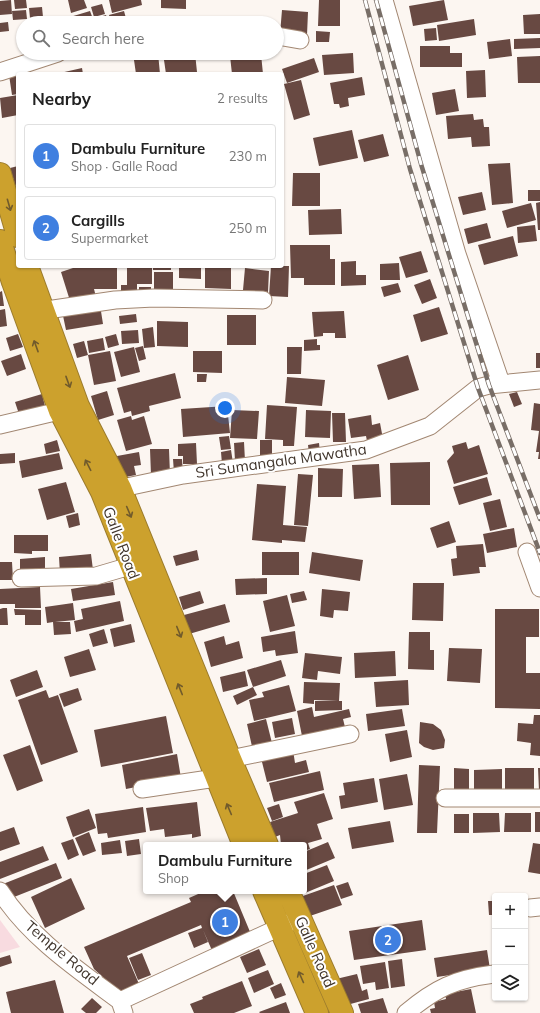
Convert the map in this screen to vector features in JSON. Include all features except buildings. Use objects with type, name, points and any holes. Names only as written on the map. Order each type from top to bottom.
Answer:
[{"type":"highway","points":[[0,174],[16,229]]},
{"type":"highway","name":"Galle Road","points":[[0,241],[33,312],[69,409],[111,490],[266,842]]},
{"type":"highway","name":"Galle Road","points":[[27,268],[33,312]]},
{"type":"highway","name":"Galle Road","points":[[111,490],[130,566],[243,842]]},
{"type":"highway","name":"Galle Road","points":[[265,894],[317,1013]]},
{"type":"highway","name":"Galle Road","points":[[289,894],[342,1013]]},
{"type":"street","points":[[384,0],[457,254],[501,383]]},
{"type":"street","points":[[284,37],[300,40]]},
{"type":"street","points":[[0,72],[37,60]]},
{"type":"street","points":[[33,312],[115,300],[154,298],[263,300]]},
{"type":"street","name":"Sri Sumangala Mawatha","points":[[111,490],[184,475],[366,450],[430,426],[478,388],[501,383],[540,380]]},
{"type":"street","points":[[0,425],[69,409]]},
{"type":"street","points":[[527,552],[540,588]]},
{"type":"street","points":[[22,578],[96,576],[130,566]]},
{"type":"street","points":[[230,759],[350,734]]},
{"type":"street","points":[[142,789],[216,778]]},
{"type":"street","points":[[445,798],[540,798]]},
{"type":"street","name":"Temple Road","points":[[0,891],[24,923],[60,956],[122,1007]]},
{"type":"street","points":[[122,1007],[300,917]]},
{"type":"street","points":[[406,1013],[426,996],[443,986],[468,977],[492,974]]},
{"type":"shaded area","points":[[0,920],[20,947],[0,953]]},
{"type":"railway","points":[[365,0],[410,169],[478,388],[540,553]]},
{"type":"railway","points":[[376,0],[421,164],[489,385],[540,519]]},
{"type":"place","name":"Dambulu Furniture","points":[[225,922]]},
{"type":"place","name":"Cargills","points":[[388,940]]}]
